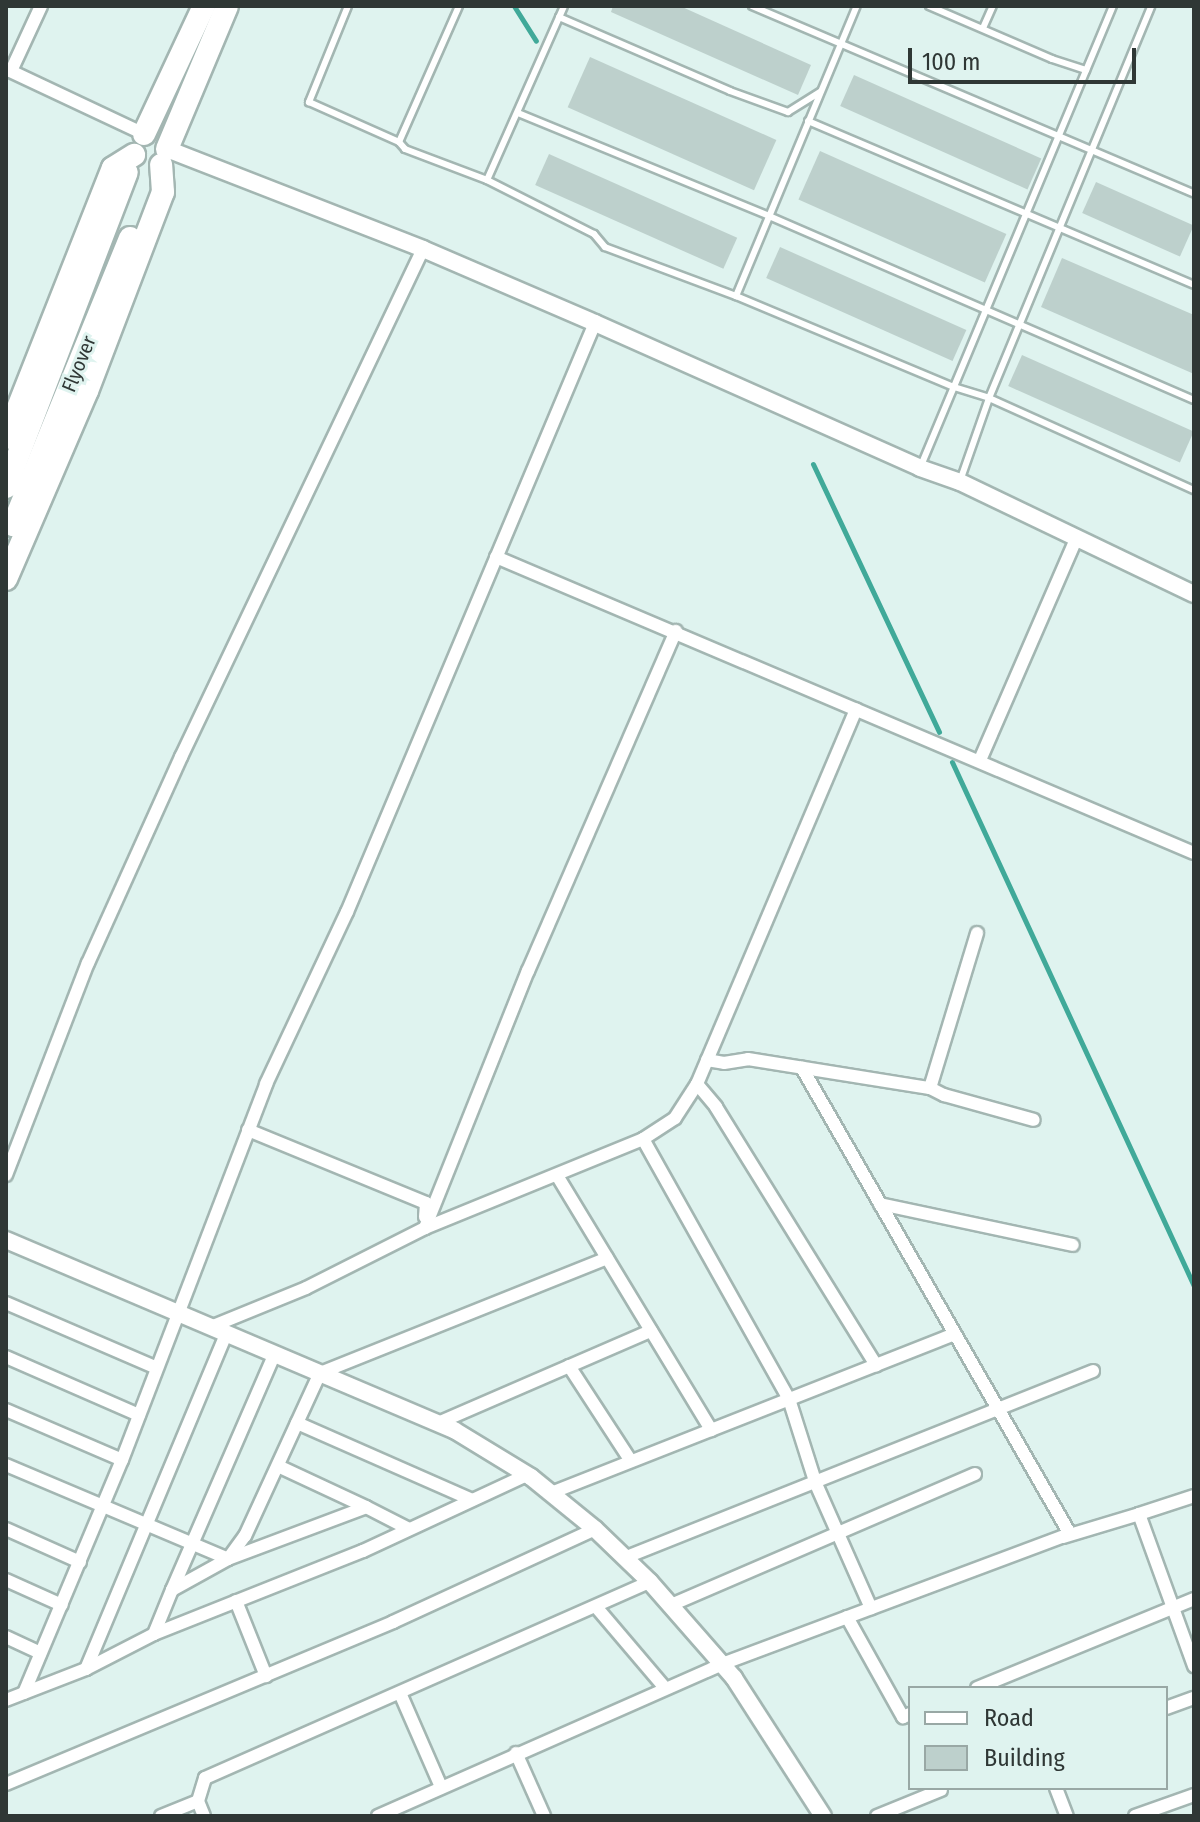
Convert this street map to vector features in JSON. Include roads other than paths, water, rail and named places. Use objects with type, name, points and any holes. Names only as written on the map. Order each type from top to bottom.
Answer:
[{"type":"highway","points":[[144,134],[204,6]]},
{"type":"highway","name":"Flyover","points":[[6,543],[227,6]]},
{"type":"highway","name":"Flyover","points":[[6,438],[113,168],[131,164],[6,487]]},
{"type":"highway","points":[[6,579],[87,391],[163,192],[160,166]]},
{"type":"street","points":[[41,6],[9,70],[144,134]]},
{"type":"street","points":[[160,166],[423,249],[920,468],[960,482],[1194,594]]},
{"type":"street","points":[[6,1175],[95,949],[423,249]]},
{"type":"street","points":[[24,1693],[122,1460],[266,1084],[347,912],[595,323]]},
{"type":"street","points":[[980,760],[1076,539]]},
{"type":"street","points":[[496,557],[1194,853]]},
{"type":"street","points":[[425,1228],[528,971],[676,631]]},
{"type":"street","points":[[86,1669],[149,1525],[220,1329],[425,1228],[558,1177],[643,1139],[675,1118],[697,1084],[856,709]]},
{"type":"street","points":[[930,1088],[977,933]]},
{"type":"street","points":[[707,1060],[724,1063],[748,1059],[930,1088],[1034,1120]]},
{"type":"street","points":[[378,1816],[722,1664],[1070,1534],[802,1068]]},
{"type":"street","points":[[697,1084],[716,1107],[876,1365]]},
{"type":"street","points":[[248,1130],[426,1203],[425,1228]]},
{"type":"street","points":[[643,1139],[789,1399],[816,1484],[871,1608]]},
{"type":"street","points":[[558,1177],[711,1430]]},
{"type":"street","points":[[880,1204],[1073,1245]]},
{"type":"street","points":[[6,1240],[438,1423],[527,1475],[595,1529],[671,1605],[722,1664],[823,1816]]},
{"type":"street","points":[[228,1559],[245,1536],[320,1373],[607,1258]]},
{"type":"street","points":[[6,1303],[157,1368]]},
{"type":"street","points":[[438,1423],[651,1331]]},
{"type":"street","points":[[551,1493],[955,1334]]},
{"type":"street","points":[[154,1634],[275,1353]]},
{"type":"street","points":[[6,1357],[139,1415]]},
{"type":"street","points":[[569,1366],[631,1461]]},
{"type":"street","points":[[624,1558],[1093,1371]]},
{"type":"street","points":[[6,1410],[122,1460]]},
{"type":"street","points":[[297,1423],[472,1500]]},
{"type":"street","points":[[6,1465],[228,1559]]},
{"type":"street","points":[[278,1466],[409,1529]]},
{"type":"street","points":[[671,1605],[784,1553],[975,1474]]},
{"type":"street","points":[[6,1700],[86,1669],[154,1634],[409,1529],[527,1475]]},
{"type":"street","points":[[1060,1538],[1194,1496]]},
{"type":"street","points":[[172,1590],[228,1559],[366,1507]]},
{"type":"street","points":[[1139,1514],[1194,1666]]},
{"type":"street","points":[[6,1529],[80,1562]]},
{"type":"street","points":[[6,1784],[266,1676],[595,1529]]},
{"type":"street","points":[[6,1580],[62,1605]]},
{"type":"street","points":[[204,1816],[198,1801],[205,1778],[597,1608],[650,1582]]},
{"type":"street","points":[[982,1686],[1113,1635],[1194,1599]]},
{"type":"street","points":[[236,1601],[266,1676]]},
{"type":"street","points":[[597,1608],[665,1688]]},
{"type":"street","points":[[847,1617],[906,1716]]},
{"type":"street","points":[[6,1637],[41,1653]]},
{"type":"street","points":[[400,1693],[441,1787]]},
{"type":"street","points":[[1168,1707],[1194,1698]]},
{"type":"street","points":[[516,1753],[544,1816]]},
{"type":"street","points":[[877,1816],[941,1790]]},
{"type":"street","points":[[1057,1790],[1067,1816]]},
{"type":"street","points":[[1135,1816],[1194,1795]]},
{"type":"street","points":[[161,1816],[198,1801]]},
{"type":"lane","points":[[348,6],[309,102],[399,142],[405,149],[487,180],[594,234],[605,247],[736,296],[954,387],[989,398],[1194,490]]},
{"type":"lane","points":[[399,142],[459,6]]},
{"type":"lane","points":[[487,180],[564,6]]},
{"type":"lane","points":[[752,6],[1092,147],[1194,194]]},
{"type":"lane","points":[[736,296],[857,6]]},
{"type":"lane","points":[[929,6],[1086,70]]},
{"type":"lane","points":[[983,28],[993,6]]},
{"type":"lane","points":[[920,468],[1113,6]]},
{"type":"lane","points":[[960,482],[989,398],[1151,6]]},
{"type":"lane","points":[[559,17],[730,91],[788,112],[820,92]]},
{"type":"lane","points":[[518,113],[769,216],[1019,327],[1194,400]]},
{"type":"lane","points":[[808,121],[1194,285]]},
{"type":"waterway","points":[[514,6],[536,41]]},
{"type":"waterway","points":[[813,464],[939,732]]},
{"type":"waterway","points":[[952,762],[1194,1286]]}]
